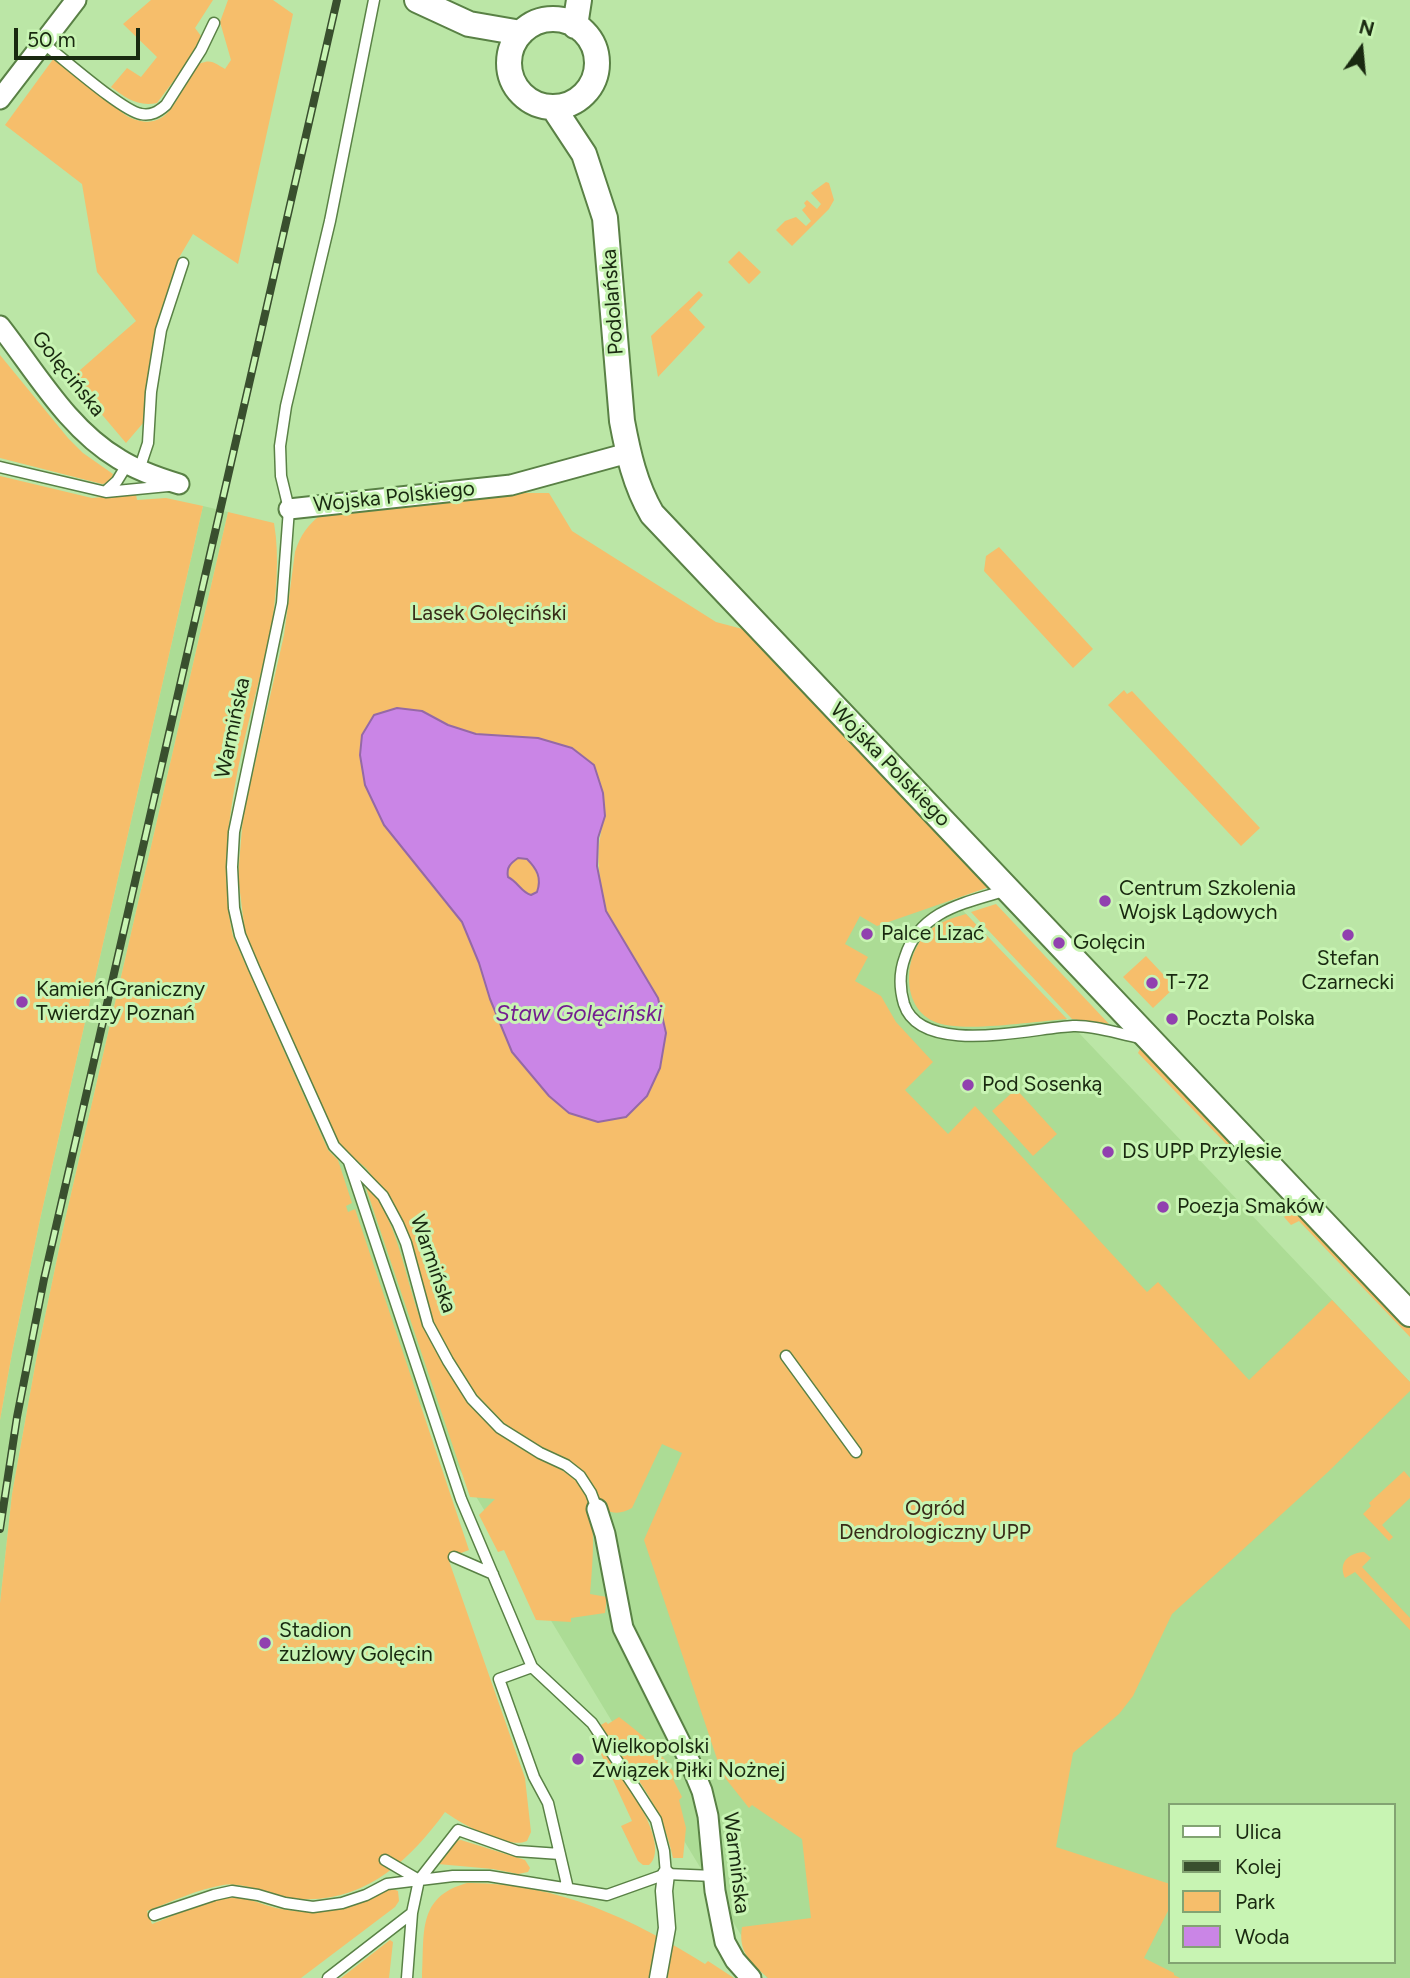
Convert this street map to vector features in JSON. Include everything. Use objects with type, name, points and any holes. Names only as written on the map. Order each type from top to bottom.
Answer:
[{"type":"street","points":[[0,99],[76,0]]},
{"type":"street","points":[[417,0],[469,24],[521,33]]},
{"type":"street","points":[[575,26],[579,0]]},
{"type":"street","points":[[555,10],[563,21],[575,26],[592,43],[596,54],[594,78],[581,97],[572,102],[553,107],[541,106],[529,100],[513,82],[509,58],[513,44],[521,33],[555,10]]},
{"type":"street","points":[[469,24],[509,58]]},
{"type":"street","name":"Podolańska","points":[[581,97],[584,154],[605,218],[622,421],[628,453]]},
{"type":"street","name":"Podolańska","points":[[553,107],[584,154]]},
{"type":"street","name":"Golęcińska","points":[[0,326],[78,426],[100,446],[133,467],[179,484]]},
{"type":"street","name":"Wojska Polskiego","points":[[289,509],[511,485],[628,453],[641,496],[652,514],[1410,1314]]},
{"type":"street","name":"Warmińska","points":[[597,1509],[605,1534],[623,1628],[702,1791],[708,1816],[725,1942],[735,1960],[751,1978]]},
{"type":"street","points":[[658,1978],[667,1928],[664,1891],[666,1874]]},
{"type":"lane","name":"Warmińska","points":[[374,0],[330,222],[286,406],[280,446],[281,476],[289,509],[279,627],[234,832],[234,908],[240,935],[334,1146],[383,1196],[398,1224],[406,1243],[428,1324],[453,1369],[472,1399],[500,1428],[566,1465],[580,1476],[597,1509]]},
{"type":"lane","points":[[44,44],[129,110],[149,114],[158,112],[166,105],[201,50],[214,23]]},
{"type":"lane","points":[[106,492],[133,467],[148,443],[150,392],[161,330],[183,263]]},
{"type":"lane","points":[[0,467],[106,492],[179,484]]},
{"type":"lane","points":[[1009,890],[938,914],[915,933],[904,958],[900,989],[906,1012],[918,1025],[954,1035],[1076,1026],[1149,1039]]},
{"type":"lane","points":[[349,1161],[461,1499],[532,1667],[592,1723],[636,1789],[656,1820],[666,1874]]},
{"type":"lane","points":[[786,1356],[856,1452]]},
{"type":"lane","points":[[454,1557],[493,1574]]},
{"type":"lane","points":[[532,1667],[499,1679],[534,1777],[548,1803],[568,1889]]},
{"type":"lane","points":[[407,1978],[412,1913],[419,1880],[458,1830],[517,1851],[560,1854]]},
{"type":"lane","points":[[385,1860],[419,1880]]},
{"type":"lane","points":[[154,1915],[232,1891],[313,1907],[342,1903],[387,1884],[453,1876],[489,1876],[607,1895],[666,1874],[714,1876]]},
{"type":"lane","points":[[327,1978],[412,1913]]},
{"type":"shaded area","points":[[203,506],[228,512],[65,1220],[12,1494],[0,1603],[0,1420],[12,1353]]},
{"type":"shaded area","points":[[951,898],[1410,1382],[1410,1978],[767,1978],[376,1331],[177,946],[392,906]]},
{"type":"green space","points":[[151,0],[213,0],[195,28],[201,36],[200,40],[184,67],[157,103],[144,104],[127,98],[111,87],[127,68],[141,77],[157,57],[123,24]]},
{"type":"green space","points":[[228,0],[273,0],[293,14],[238,264],[193,234],[180,256],[158,322],[144,422],[126,443],[71,378],[136,321],[97,272],[82,184],[5,125],[54,58],[128,117],[148,122],[160,119],[170,110],[197,66],[211,62],[225,69],[231,60],[220,22]]},
{"type":"green space","points":[[826,182],[829,183],[834,200],[829,209],[792,246],[776,230],[785,221],[796,217],[806,226],[811,221],[802,210],[806,206],[804,203],[807,200],[817,209],[821,204],[811,193]]},
{"type":"green space","points":[[739,251],[761,272],[749,284],[728,262]]},
{"type":"green space","points":[[699,291],[703,295],[689,310],[705,327],[658,377],[651,336]]},
{"type":"green space","points":[[0,355],[68,438],[83,453],[113,474],[110,483],[102,484],[0,458]]},
{"type":"green space","points":[[0,476],[92,498],[136,494],[137,500],[166,498],[203,506],[41,1215],[0,1420]]},
{"type":"green space","points":[[514,493],[549,493],[572,531],[716,622],[750,631],[992,886],[877,926],[860,916],[845,944],[868,957],[855,981],[881,996],[896,1022],[933,1062],[905,1090],[948,1134],[975,1106],[1147,1292],[1158,1282],[1249,1380],[1332,1300],[1410,1382],[1410,1391],[1328,1472],[1172,1614],[1133,1696],[1119,1714],[1073,1753],[1056,1847],[1168,1883],[1168,1911],[1144,1958],[1180,1978],[768,1978],[747,1956],[742,1943],[742,1927],[811,1918],[802,1839],[752,1805],[749,1808],[722,1774],[644,1540],[682,1453],[662,1444],[632,1508],[611,1512],[603,1509],[584,1472],[541,1449],[505,1424],[476,1394],[452,1358],[433,1322],[409,1242],[391,1202],[366,1168],[337,1144],[289,1040],[245,933],[238,876],[243,816],[284,635],[295,552],[305,531],[322,514]],"holes":[[[397,708],[422,711],[448,725],[476,734],[538,738],[572,748],[605,816],[599,853],[606,912],[479,963],[462,922],[431,885],[360,755],[362,735],[374,715]]]},
{"type":"green space","points":[[228,512],[274,523],[277,563],[271,632],[243,745],[230,821],[228,898],[233,936],[328,1150],[338,1160],[352,1203],[346,1206],[348,1212],[355,1209],[469,1550],[448,1558],[525,1778],[531,1832],[527,1841],[508,1842],[473,1829],[445,1812],[431,1831],[398,1864],[380,1878],[339,1896],[291,1898],[241,1885],[223,1885],[147,1911],[152,1924],[219,1899],[235,1898],[291,1911],[321,1911],[349,1906],[390,1888],[398,1891],[399,1901],[395,1907],[301,1978],[0,1978],[0,1603],[12,1494],[65,1220]]},
{"type":"green space","points":[[999,547],[1093,649],[1073,668],[984,571],[986,556]]},
{"type":"green space","points":[[1124,690],[1127,694],[1132,691],[1260,828],[1241,846],[1108,705]]},
{"type":"green space","points":[[518,858],[527,859],[537,874],[537,892],[530,896],[508,877],[510,866]]},
{"type":"green space","points":[[996,904],[1109,1024],[1072,1019],[971,912]]},
{"type":"green space","points":[[966,914],[1067,1019],[978,1027],[945,1025],[922,1013],[915,1003],[909,979],[914,953],[920,941],[932,929]]},
{"type":"green space","points":[[1146,956],[1175,987],[1153,1008],[1123,977]]},
{"type":"green space","points":[[1140,1049],[1145,1049],[1237,1146],[1234,1152],[1138,1053]]},
{"type":"green space","points":[[1016,1089],[1057,1134],[1033,1156],[992,1111]]},
{"type":"green space","points":[[363,1179],[375,1195],[393,1231],[423,1326],[461,1391],[477,1412],[503,1436],[563,1471],[581,1487],[587,1499],[592,1524],[590,1594],[607,1597],[605,1613],[571,1618],[571,1622],[536,1620],[504,1550],[498,1552],[479,1515],[495,1499],[470,1497]]},
{"type":"green space","points":[[1294,1208],[1300,1211],[1410,1328],[1410,1337],[1299,1221],[1291,1225],[1284,1217]]},
{"type":"green space","points":[[1404,1471],[1410,1478],[1410,1498],[1382,1525],[1393,1537],[1389,1541],[1363,1514],[1371,1506],[1369,1503]]},
{"type":"green space","points":[[1364,1552],[1371,1558],[1362,1567],[1410,1618],[1410,1630],[1355,1572],[1345,1578],[1343,1568],[1346,1560],[1353,1554]]},
{"type":"green space","points":[[619,1717],[650,1744],[676,1776],[673,1779],[682,1797],[679,1800],[686,1828],[683,1858],[673,1858],[653,1804],[599,1726]]},
{"type":"green space","points":[[588,1726],[622,1774],[646,1817],[654,1837],[655,1853],[649,1865],[638,1861],[621,1826],[632,1821]]},
{"type":"green space","points":[[461,1840],[525,1860],[530,1868],[528,1872],[518,1874],[438,1864],[455,1841]]},
{"type":"green space","points":[[467,1883],[531,1889],[592,1906],[650,1932],[705,1964],[708,1961],[734,1978],[422,1978],[424,1932],[431,1908],[451,1889]]},
{"type":"green space","points":[[390,1940],[393,1942],[389,1978],[341,1978]]},
{"type":"water","name":"Staw Golęciński","points":[[397,708],[422,711],[448,725],[476,734],[538,738],[572,748],[594,765],[603,793],[605,816],[598,838],[597,866],[606,911],[658,998],[666,1033],[660,1068],[647,1096],[626,1117],[598,1122],[569,1113],[549,1096],[512,1052],[462,922],[384,825],[365,785],[360,755],[362,735],[374,715]],"holes":[[[527,859],[539,878],[537,892],[531,895],[508,877],[510,866],[515,860]]]},
{"type":"railway","points":[[0,1529],[17,1417],[44,1279],[337,0]]},
{"type":"place","name":"Centrum Szkolenia Wojsk Lądowych","points":[[1105,901]]},
{"type":"place","name":"Palce Lizać","points":[[867,934]]},
{"type":"place","name":"Stefan Czarnecki","points":[[1348,935]]},
{"type":"place","name":"Golęcin","points":[[1059,943]]},
{"type":"place","name":"T-72","points":[[1152,983]]},
{"type":"place","name":"Kamień Graniczny Twierdzy Poznań","points":[[22,1002]]},
{"type":"place","name":"Poczta Polska","points":[[1172,1019]]},
{"type":"place","name":"Pod Sosenką","points":[[968,1085]]},
{"type":"place","name":"DS UPP Przylesie","points":[[1108,1152]]},
{"type":"place","name":"Poezja Smaków","points":[[1163,1207]]},
{"type":"place","name":"Stadion żużlowy Golęcin","points":[[265,1643]]},
{"type":"place","name":"Wielkopolski Związek Piłki Nożnej","points":[[578,1759]]},
{"type":"park label","name":"Lasek Golęciński","points":[[489,614]]},
{"type":"park label","name":"Ogród Dendrologiczny UPP","points":[[935,1521]]}]
